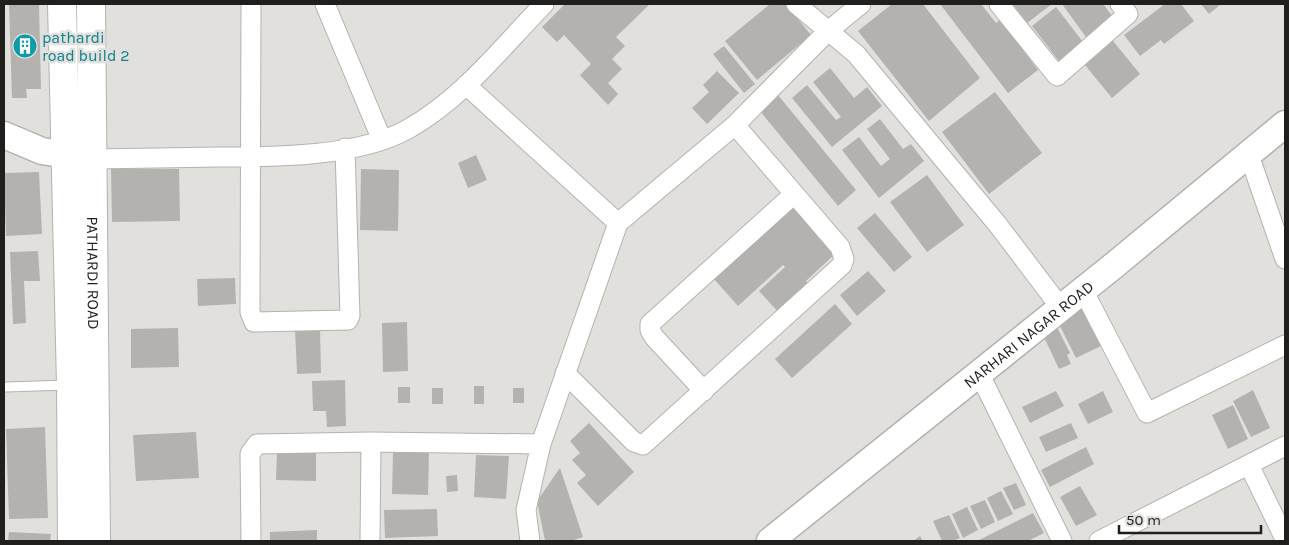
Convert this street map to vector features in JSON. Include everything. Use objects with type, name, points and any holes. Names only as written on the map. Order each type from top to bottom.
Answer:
[{"type":"main road","points":[[62,4],[71,385],[72,541]]},
{"type":"main road","name":"PATHARDI ROAD","points":[[91,4],[94,159],[96,541]]},
{"type":"street","points":[[251,4],[251,319],[258,323],[343,322],[348,320],[350,316],[345,148]]},
{"type":"street","points":[[325,4],[382,140]]},
{"type":"street","points":[[4,135],[42,152],[94,159],[282,156],[345,148],[382,140],[406,130],[423,120],[466,85],[544,4]]},
{"type":"street","points":[[796,4],[827,32],[856,54],[998,224],[1061,308]]},
{"type":"street","points":[[530,541],[526,510],[541,444],[618,223],[735,125],[827,32],[861,4]]},
{"type":"street","points":[[999,4],[1057,76],[1128,14],[1120,4]]},
{"type":"street","points":[[466,85],[618,223]]},
{"type":"street","name":"NARHARI NAGAR ROAD","points":[[770,541],[1084,290],[1285,124]]},
{"type":"street","points":[[565,373],[639,445],[650,442],[842,265],[844,259],[840,247],[735,125]]},
{"type":"street","points":[[1249,154],[1285,259]]},
{"type":"street","points":[[704,391],[654,337],[650,330],[650,324],[794,194]]},
{"type":"street","points":[[1084,290],[1147,413],[1285,345]]},
{"type":"street","points":[[979,373],[1062,541]]},
{"type":"street","points":[[251,541],[250,454],[257,444],[371,442],[541,444]]},
{"type":"street","points":[[370,541],[371,442]]},
{"type":"street","points":[[1099,541],[1285,446]]},
{"type":"street","points":[[1249,465],[1285,539]]},
{"type":"lane","points":[[6,387],[71,385]]},
{"type":"building","name":"pathardi road build 2","points":[[9,4],[39,4],[41,89],[26,89],[27,98],[12,98]]},
{"type":"building","points":[[565,4],[650,4],[616,37],[625,46],[612,59],[622,69],[608,83],[618,94],[608,105],[580,75],[591,64],[564,35],[557,42],[542,27]]},
{"type":"building","points":[[770,4],[786,4],[811,35],[757,80],[725,41]]},
{"type":"building","points":[[892,4],[923,4],[980,78],[929,121],[858,31]]},
{"type":"building","points":[[940,4],[981,4],[996,23],[1000,20],[1038,70],[1008,93]]},
{"type":"building","points":[[1013,4],[1052,4],[1027,23]]},
{"type":"building","points":[[1062,4],[1103,4],[1113,17],[1086,37]]},
{"type":"building","points":[[1165,4],[1181,4],[1194,21],[1164,44],[1161,40],[1140,56],[1124,35]]},
{"type":"building","points":[[1201,4],[1221,4],[1209,14]]},
{"type":"building","points":[[1056,7],[1083,42],[1059,61],[1032,26]]},
{"type":"building","points":[[1113,41],[1140,74],[1112,98],[1085,65]]},
{"type":"building","points":[[724,46],[755,84],[744,93],[713,54]]},
{"type":"building","points":[[830,68],[854,98],[867,87],[882,106],[832,147],[792,98],[807,85],[836,120],[841,117],[813,82]]},
{"type":"building","points":[[717,71],[739,93],[707,124],[692,108],[709,92],[703,85]]},
{"type":"building","points":[[995,92],[1042,153],[989,194],[942,132]]},
{"type":"building","points":[[778,95],[856,190],[838,206],[760,111]]},
{"type":"building","points":[[880,119],[903,149],[911,144],[924,161],[879,198],[842,150],[859,137],[881,166],[890,159],[867,129]]},
{"type":"building","points":[[476,155],[487,180],[468,188],[458,163]]},
{"type":"building","points":[[111,169],[179,169],[180,221],[112,222]]},
{"type":"building","points":[[361,169],[399,170],[398,231],[360,230]]},
{"type":"building","points":[[39,172],[42,234],[6,236],[4,173]]},
{"type":"building","points":[[927,175],[964,225],[927,252],[890,202]]},
{"type":"building","points":[[792,204],[836,253],[806,281],[813,288],[782,316],[759,291],[785,267],[783,265],[738,306],[713,278]]},
{"type":"building","points":[[875,213],[912,257],[894,272],[857,228]]},
{"type":"building","points":[[38,251],[40,281],[24,281],[26,323],[13,324],[10,252]]},
{"type":"building","points":[[868,271],[886,291],[857,316],[840,295]]},
{"type":"building","points":[[235,278],[236,304],[198,306],[197,279]]},
{"type":"building","points":[[835,304],[852,324],[792,378],[775,359]]},
{"type":"building","points":[[1082,309],[1101,346],[1076,358],[1058,322]]},
{"type":"building","points":[[407,322],[408,371],[383,372],[382,323]]},
{"type":"building","points":[[1056,325],[1070,353],[1067,355],[1071,364],[1059,369],[1042,333]]},
{"type":"building","points":[[178,328],[179,367],[131,368],[131,329]]},
{"type":"building","points":[[320,328],[321,373],[297,374],[295,329]]},
{"type":"building","points":[[345,380],[346,426],[327,427],[326,411],[313,411],[312,381]]},
{"type":"building","points":[[474,386],[484,386],[484,404],[474,404]]},
{"type":"building","points":[[398,387],[410,387],[410,403],[398,403]]},
{"type":"building","points":[[432,388],[443,388],[443,404],[432,404]]},
{"type":"building","points":[[513,388],[524,388],[524,403],[513,403]]},
{"type":"building","points":[[1253,390],[1270,428],[1251,437],[1233,401]]},
{"type":"building","points":[[1056,391],[1064,406],[1030,423],[1022,407]]},
{"type":"building","points":[[1103,391],[1113,412],[1088,424],[1078,404]]},
{"type":"building","points":[[1233,405],[1248,439],[1228,449],[1212,415]]},
{"type":"building","points":[[589,423],[634,472],[598,506],[577,483],[586,475],[572,460],[580,453],[570,441]]},
{"type":"building","points":[[1071,423],[1078,438],[1046,452],[1039,437]]},
{"type":"building","points":[[45,427],[48,518],[9,519],[6,429]]},
{"type":"building","points":[[196,432],[199,478],[136,481],[133,435]]},
{"type":"building","points":[[1086,447],[1094,464],[1050,487],[1041,470]]},
{"type":"building","points":[[277,452],[316,453],[316,481],[276,480]]},
{"type":"building","points":[[393,452],[429,453],[428,495],[392,494]]},
{"type":"building","points":[[476,455],[509,456],[506,499],[474,497]]},
{"type":"building","points":[[560,468],[583,537],[571,541],[545,541],[537,501]]},
{"type":"building","points":[[457,475],[458,491],[447,492],[446,476]]},
{"type":"building","points":[[1016,483],[1026,505],[1014,510],[1003,488]]},
{"type":"building","points":[[1080,486],[1097,515],[1076,526],[1060,497]]},
{"type":"building","points":[[1001,491],[1013,514],[998,521],[987,498]]},
{"type":"building","points":[[985,500],[995,522],[981,529],[970,506]]},
{"type":"building","points":[[967,507],[978,530],[963,538],[952,514]]},
{"type":"building","points":[[437,509],[438,536],[385,538],[384,510]]},
{"type":"building","points":[[1033,513],[1044,533],[1028,541],[977,541]]},
{"type":"building","points":[[949,515],[960,538],[953,541],[942,541],[933,521]]},
{"type":"building","points":[[317,530],[317,541],[270,541],[270,532]]},
{"type":"building","points":[[9,532],[51,534],[50,541],[8,541]]},
{"type":"building","points":[[920,536],[923,541],[913,541]]},
{"type":"place","name":"pathardi road build 2","points":[[25,46]]}]
